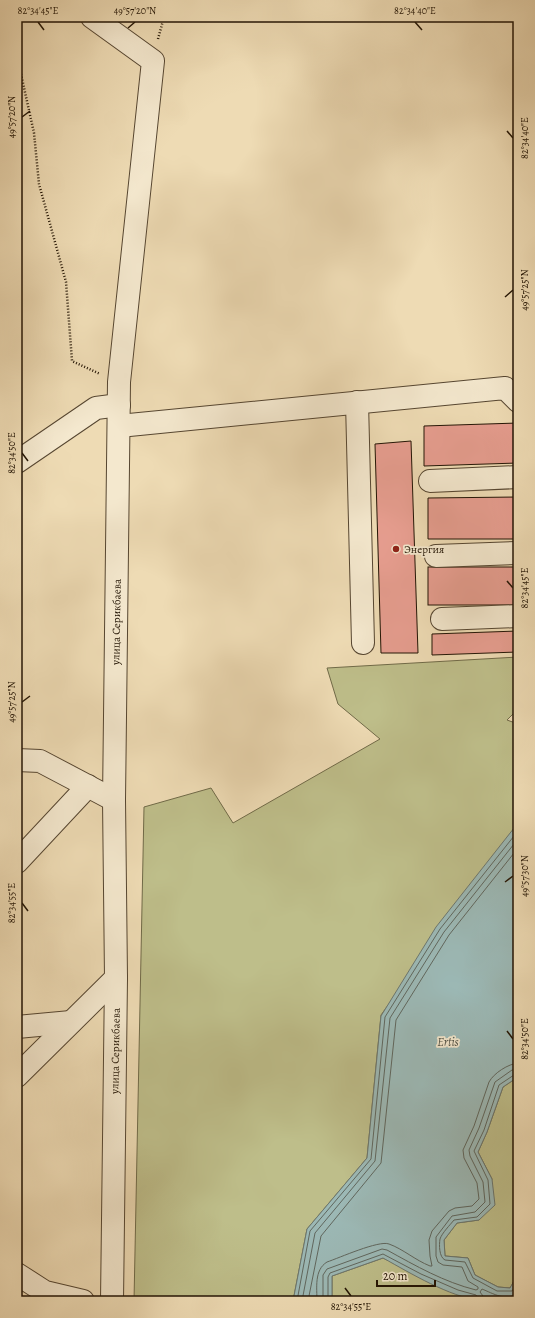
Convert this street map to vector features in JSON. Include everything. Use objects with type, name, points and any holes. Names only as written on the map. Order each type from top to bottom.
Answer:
[{"type":"street","name":"улица Серикбаева","points":[[92,17],[153,61],[119,382],[114,800],[116,978],[112,1301]]},
{"type":"street","points":[[17,462],[96,408],[118,425],[506,388],[518,400]]},
{"type":"street","points":[[357,402],[363,643]]},
{"type":"street","points":[[430,481],[518,478]]},
{"type":"street","points":[[436,556],[518,553]]},
{"type":"street","points":[[442,620],[518,616]]},
{"type":"street","points":[[17,760],[40,761],[114,800]]},
{"type":"street","points":[[17,862],[88,786]]},
{"type":"street","points":[[17,1076],[116,978]]},
{"type":"street","points":[[17,1027],[72,1022]]},
{"type":"street","points":[[17,1274],[45,1292],[84,1301]]},
{"type":"path","points":[[17,63],[19,65],[34,133],[38,184],[66,282],[72,361],[119,382]]},
{"type":"green space","points":[[518,657],[518,709],[507,720],[518,724],[518,823],[381,1015],[367,1158],[307,1229],[293,1301],[134,1301],[144,807],[211,788],[233,823],[380,739],[338,704],[327,668]]},
{"type":"green space","points":[[518,1077],[518,1274],[510,1288],[498,1287],[475,1275],[468,1258],[445,1256],[444,1240],[457,1223],[479,1220],[492,1179],[478,1152],[487,1132],[503,1087]]},
{"type":"green space","points":[[383,1258],[464,1296],[481,1301],[332,1301],[332,1276]]},
{"type":"water","name":"Ertis","points":[[518,823],[518,1077],[503,1087],[487,1132],[478,1152],[492,1179],[495,1205],[479,1220],[457,1223],[444,1240],[445,1256],[468,1258],[475,1275],[498,1287],[510,1288],[518,1274],[518,1301],[486,1302],[456,1294],[430,1284],[383,1258],[332,1276],[332,1301],[293,1301],[307,1229],[367,1158],[381,1016],[436,927]]},
{"type":"building","points":[[518,423],[518,463],[424,466],[424,426]]},
{"type":"building","name":"Энергия","points":[[411,441],[418,653],[381,653],[375,444]]},
{"type":"building","points":[[518,497],[518,539],[428,539],[428,498]]},
{"type":"building","points":[[428,567],[518,567],[518,605],[428,605]]},
{"type":"building","points":[[518,631],[518,652],[432,655],[432,634]]},
{"type":"place","name":"Энергия","points":[[396,549]]}]
